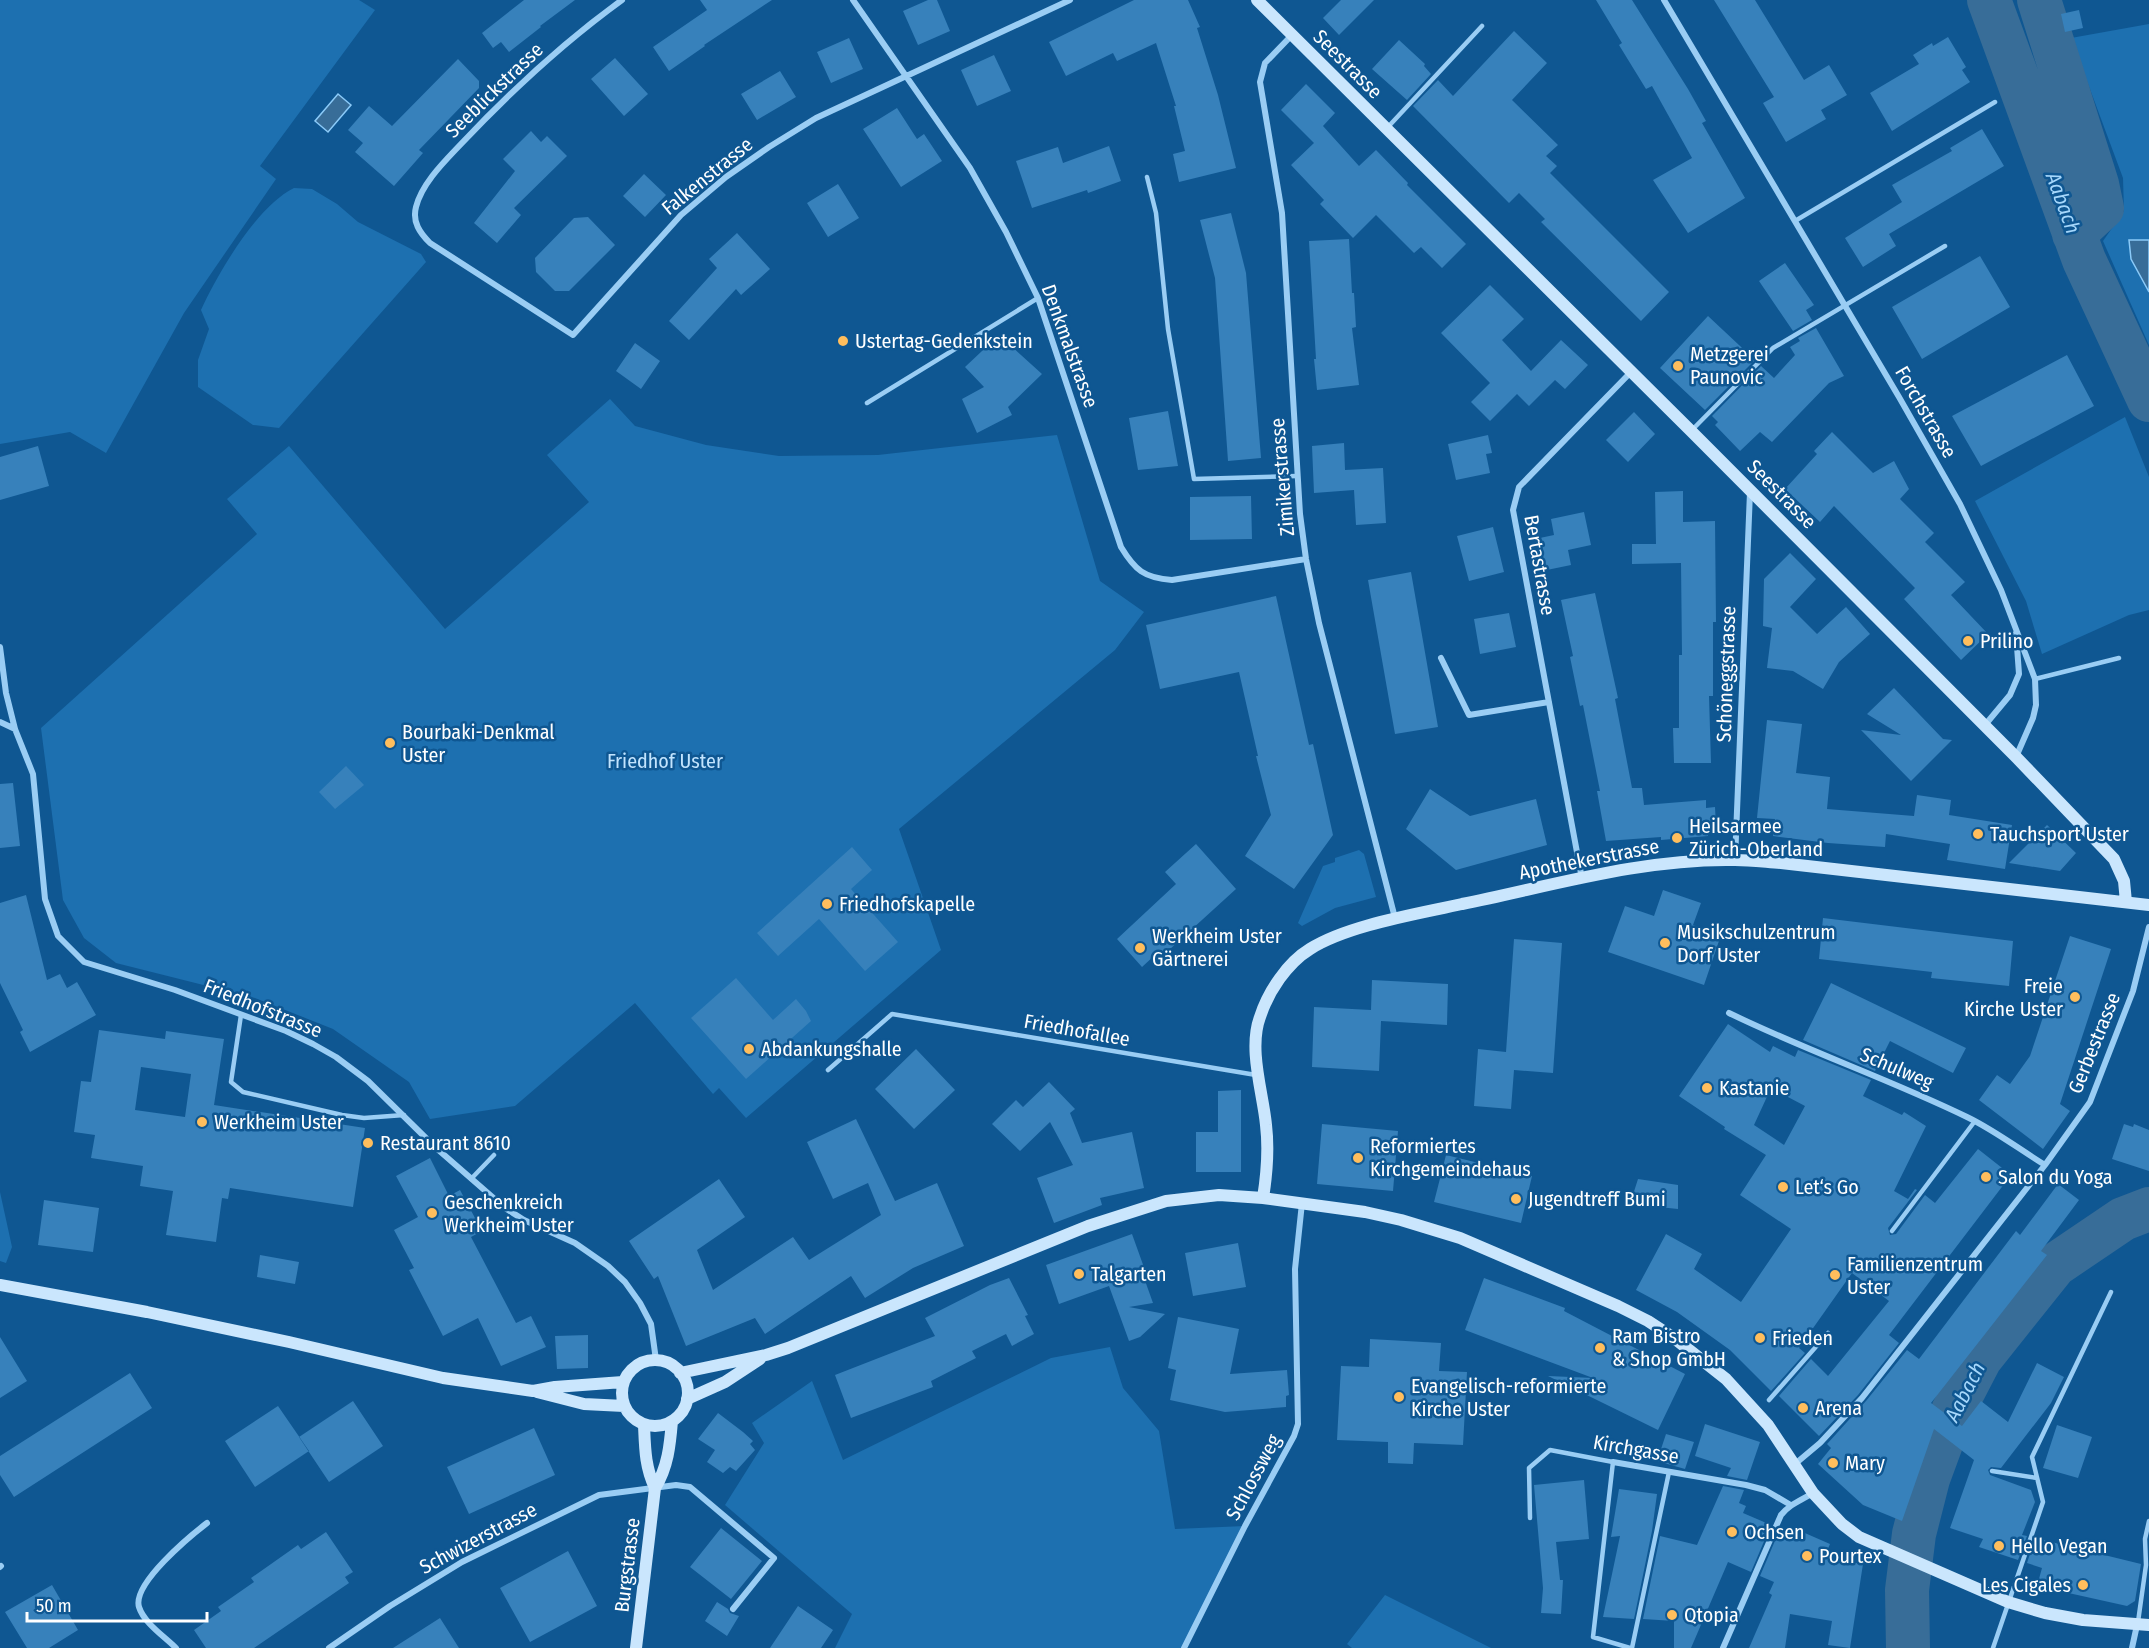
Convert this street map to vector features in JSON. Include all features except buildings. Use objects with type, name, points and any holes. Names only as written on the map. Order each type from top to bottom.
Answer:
[{"type":"street","name":"Seeblickstrasse","points":[[415,221],[416,207],[430,182],[475,130],[544,62],[622,0]]},
{"type":"street","name":"Denkmalstrasse","points":[[853,0],[970,168],[1006,232],[1038,298],[1121,547],[1131,562],[1142,573],[1156,579],[1172,580],[1306,558]]},
{"type":"street","name":"Falkenstrasse","points":[[415,221],[418,229],[430,243],[573,335],[681,215],[726,177],[769,147],[816,118],[1070,0]]},
{"type":"street","name":"Seestrasse","points":[[1257,0],[1632,371],[2016,757],[2114,859],[2124,881],[2126,902]]},
{"type":"street","name":"Forchstrasse","points":[[1664,0],[1845,304],[1960,504],[2016,626],[2035,679],[2036,705],[2033,718],[2016,757]]},
{"type":"street","name":"Zimikerstrasse","points":[[1292,35],[1265,63],[1260,82],[1282,213],[1297,476],[1306,558],[1319,623],[1395,918]]},
{"type":"street","name":"Bertastrasse","points":[[1582,879],[1513,510],[1519,487],[1632,371]]},
{"type":"street","name":"Schöneggstrasse","points":[[1735,860],[1750,490]]},
{"type":"street","name":"Forchstrasse","points":[[1984,725],[2010,695],[2019,674],[2016,626]]},
{"type":"street","name":"Friedhofstrasse","points":[[0,647],[6,693],[15,729],[33,774],[45,899],[58,936],[84,962],[175,990],[295,1035],[336,1057],[368,1081],[471,1179],[505,1208],[575,1243],[617,1274],[640,1303],[651,1324],[656,1360]]},
{"type":"street","points":[[1441,658],[1469,715],[1549,702]]},
{"type":"street","points":[[0,722],[15,729]]},
{"type":"street","name":"Apothekerstrasse","points":[[1263,1198],[1269,1156],[1256,1054],[1259,1019],[1278,980],[1309,949],[1339,935],[1395,918],[1648,866],[1735,860],[1792,864],[2149,905]]},
{"type":"street","name":"Gerbestrasse","points":[[1795,1464],[1820,1443],[1862,1398],[2045,1165],[2090,1102],[2133,991],[2149,927]]},
{"type":"street","name":"Schulweg","points":[[1729,1013],[1775,1036],[1882,1078],[1975,1121],[2045,1165]]},
{"type":"street","points":[[680,1373],[766,1355],[1088,1226],[1166,1201],[1219,1195],[1263,1198],[1401,1220],[1460,1238],[1648,1321],[1674,1338],[1726,1379],[1768,1425],[1813,1493],[1842,1524],[1859,1538],[2008,1602],[2045,1613],[2073,1618],[2143,1625],[2132,1648]]},
{"type":"street","name":"Schlossweg","points":[[1184,1648],[1245,1526],[1294,1436],[1298,1424],[1295,1269],[1302,1203]]},
{"type":"street","points":[[0,1286],[158,1314],[442,1378],[533,1391],[584,1404],[624,1406]]},
{"type":"street","points":[[687,1399],[725,1382],[766,1355]]},
{"type":"street","points":[[656,1360],[674,1366],[680,1373],[685,1381],[687,1399],[685,1408],[672,1421],[654,1426],[644,1425],[636,1420],[624,1406],[622,1399],[624,1382],[628,1373],[636,1366],[656,1360]]},
{"type":"street","points":[[533,1391],[555,1387],[624,1382]]},
{"type":"street","name":"Burgstrasse","points":[[636,1648],[655,1488],[668,1460],[672,1421]]},
{"type":"street","name":"Burgstrasse","points":[[644,1425],[645,1459],[648,1474],[655,1488]]},
{"type":"street","name":"Kirchgasse","points":[[1613,1462],[1765,1490],[1790,1504]]},
{"type":"street","name":"Schwizerstrasse","points":[[329,1648],[411,1592],[462,1562],[599,1495],[676,1485],[690,1487],[774,1557],[733,1609]]},
{"type":"street","points":[[1723,1648],[1781,1515],[1790,1504],[1800,1502],[1813,1493]]},
{"type":"street","points":[[176,1648],[144,1616],[138,1604],[138,1598],[142,1588],[181,1543],[207,1523]]},
{"type":"lane","name":"Seestrasse","points":[[1386,129],[1482,26]]},
{"type":"lane","points":[[1795,221],[1995,102]]},
{"type":"lane","points":[[1147,177],[1156,213],[1168,329],[1194,479],[1297,476]]},
{"type":"lane","points":[[1691,430],[1773,348],[1945,246]]},
{"type":"lane","points":[[867,403],[1038,298]]},
{"type":"lane","points":[[2035,679],[2118,658]]},
{"type":"lane","name":"Friedhofallee","points":[[828,1070],[892,1014],[1258,1075]]},
{"type":"lane","points":[[241,1015],[231,1082],[243,1092],[342,1115],[364,1118],[404,1115]]},
{"type":"lane","points":[[1892,1231],[1975,1121]]},
{"type":"lane","points":[[471,1179],[494,1155]]},
{"type":"lane","points":[[1993,1648],[2043,1502],[2032,1458],[2111,1292]]},
{"type":"lane","points":[[1769,1400],[1828,1333]]},
{"type":"lane","name":"Kirchgasse","points":[[1530,1518],[1529,1468],[1550,1450],[1613,1462]]},
{"type":"lane","points":[[1613,1462],[1593,1637],[1631,1648],[1669,1472]]},
{"type":"lane","points":[[1992,1471],[2037,1478]]},
{"type":"lane","points":[[2143,1625],[2145,1539],[2149,1521]]},
{"type":"green space","points":[[0,0],[359,0],[375,10],[260,166],[276,179],[184,313],[106,453],[70,432],[0,444]]},
{"type":"green space","points":[[2149,24],[2149,345],[2103,241],[2124,211],[2123,178],[2071,38]]},
{"type":"green space","points":[[294,188],[312,189],[337,204],[358,222],[421,254],[426,262],[279,428],[253,425],[198,387],[198,360],[209,329],[201,310],[240,242],[266,209]]},
{"type":"green space","name":"Friedhof Uster","points":[[610,399],[635,426],[706,445],[779,456],[878,455],[1057,435],[1100,581],[1144,612],[1115,650],[899,829],[941,950],[746,1118],[719,1088],[713,1094],[635,1003],[515,1106],[430,1119],[409,1082],[333,1029],[255,998],[116,963],[84,938],[63,900],[41,728],[257,534],[227,499],[289,446],[445,629],[589,502],[547,455]]},
{"type":"green space","points":[[2125,417],[2149,477],[2149,610],[2129,615],[2042,654],[2026,601],[1975,501]]},
{"type":"green space","points":[[1359,850],[1364,854],[1376,897],[1335,908],[1302,926],[1298,923],[1323,866],[1335,862],[1335,858]]},
{"type":"green space","points":[[0,1192],[12,1247],[6,1263],[0,1261]]},
{"type":"green space","points":[[1110,1347],[1123,1388],[1159,1431],[1175,1529],[1245,1526],[1184,1648],[835,1648],[852,1614],[725,1505],[764,1443],[752,1423],[812,1381],[843,1460],[1051,1358]]},
{"type":"green space","points":[[1385,1595],[1491,1648],[1352,1648],[1347,1644]]},
{"type":"shaded area","points":[[338,94],[351,105],[328,132],[315,121]]},
{"type":"shaded area","points":[[2129,240],[2149,240],[2149,292],[2131,259]]},
{"type":"waterway","name":"Aabach","points":[[1989,0],[2084,260],[2149,400]]},
{"type":"waterway","points":[[2039,0],[2097,184],[2102,208],[2074,234]]},
{"type":"waterway","name":"Aabach","points":[[1908,1648],[1907,1590],[1914,1534],[1928,1479],[1953,1411],[1980,1359],[2055,1265],[2123,1219],[2149,1209]]},
{"type":"place","name":"Ustertag-Gedenkstein","points":[[843,341]]},
{"type":"place","name":"Metzgerei Paunovic","points":[[1678,366]]},
{"type":"place","name":"Prilino","points":[[1968,641]]},
{"type":"place","name":"Bourbaki-Denkmal Uster","points":[[390,743]]},
{"type":"place","name":"Tauchsport Uster","points":[[1978,834]]},
{"type":"place","name":"Heilsarmee Zürich-Oberland","points":[[1677,838]]},
{"type":"place","name":"Friedhofskapelle","points":[[827,904]]},
{"type":"place","name":"Musikschulzentrum Dorf Uster","points":[[1665,943]]},
{"type":"place","name":"Werkheim Uster Gärtnerei","points":[[1140,948]]},
{"type":"place","name":"Freie Kirche Uster","points":[[2075,997]]},
{"type":"place","name":"Abdankungshalle","points":[[749,1049]]},
{"type":"place","name":"Kastanie","points":[[1707,1088]]},
{"type":"place","name":"Werkheim Uster","points":[[202,1122]]},
{"type":"place","name":"Restaurant 8610","points":[[368,1143]]},
{"type":"place","name":"Reformiertes Kirchgemeindehaus","points":[[1358,1158]]},
{"type":"place","name":"Salon du Yoga","points":[[1986,1177]]},
{"type":"place","name":"Let‘s Go","points":[[1783,1187]]},
{"type":"place","name":"Jugendtreff Bumi","points":[[1516,1199]]},
{"type":"place","name":"Geschenkreich Werkheim Uster","points":[[432,1213]]},
{"type":"place","name":"Talgarten","points":[[1079,1274]]},
{"type":"place","name":"Familienzentrum Uster","points":[[1835,1275]]},
{"type":"place","name":"Frieden","points":[[1760,1338]]},
{"type":"place","name":"Ram Bistro & Shop GmbH","points":[[1600,1348]]},
{"type":"place","name":"Evangelisch-reformierte Kirche Uster","points":[[1399,1397]]},
{"type":"place","name":"Arena","points":[[1803,1408]]},
{"type":"place","name":"Mary","points":[[1833,1463]]},
{"type":"place","name":"Ochsen","points":[[1732,1532]]},
{"type":"place","name":"Hello Vegan","points":[[1999,1546]]},
{"type":"place","name":"Pourtex","points":[[1807,1556]]},
{"type":"place","name":"Les Cigales","points":[[2083,1585]]},
{"type":"place","name":"Qtopia","points":[[1672,1615]]}]
